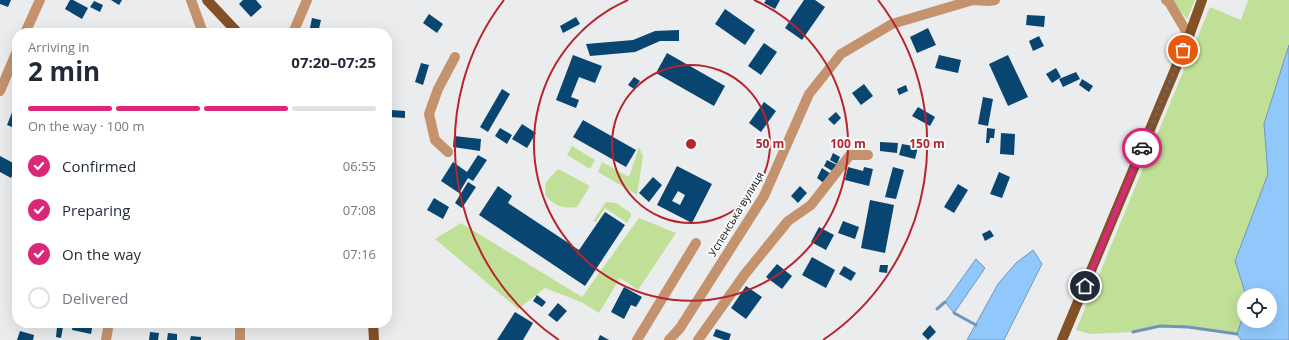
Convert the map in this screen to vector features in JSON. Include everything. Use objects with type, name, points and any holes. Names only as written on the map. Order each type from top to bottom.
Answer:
[{"type":"main road","points":[[207,0],[233,28]]},
{"type":"main road","points":[[1062,340],[1189,36],[1202,0]]},
{"type":"main road","points":[[373,328],[374,340]]},
{"type":"street","points":[[27,28],[40,0]]},
{"type":"street","points":[[191,0],[201,28]]},
{"type":"street","points":[[295,28],[306,0]]},
{"type":"street","name":"Успенська вулиця","points":[[669,340],[680,328],[764,196],[810,94],[841,54],[892,24],[973,0],[995,0]]},
{"type":"street","points":[[1166,0],[1169,2],[1189,36]]},
{"type":"street","points":[[448,152],[435,140],[429,114],[438,89],[455,57]]},
{"type":"street","points":[[0,91],[12,63]]},
{"type":"street","points":[[698,340],[745,274],[788,221],[811,205],[850,155],[868,155]]},
{"type":"street","points":[[636,340],[696,243]]},
{"type":"street","points":[[106,340],[108,328]]},
{"type":"street","points":[[240,328],[240,340]]},
{"type":"green space","points":[[1171,0],[1195,0],[1187,19],[1173,2]]},
{"type":"green space","points":[[1248,0],[1289,0],[1289,45],[1264,124],[1268,174],[1235,261],[1244,288],[1237,288],[1237,328],[1239,328],[1237,334],[1188,327],[1160,326],[1133,332],[1090,334],[1076,330],[1210,7],[1241,20]]},
{"type":"green space","points":[[572,146],[595,160],[590,169],[567,155]]},
{"type":"green space","points":[[639,147],[643,156],[637,195],[598,172],[602,162],[629,177]]},
{"type":"green space","points":[[558,169],[590,186],[577,207],[568,208],[560,206],[552,202],[545,195],[546,182]]},
{"type":"green space","points":[[606,202],[616,203],[631,213],[627,223],[605,208],[596,222],[593,221]]},
{"type":"green space","points":[[639,218],[676,233],[638,290],[620,278],[599,313],[581,302],[545,288],[518,309],[435,239],[461,223],[582,297]]},
{"type":"water","points":[[1289,45],[1289,340],[1241,340],[1237,334],[1239,328],[1277,328],[1277,288],[1244,288],[1235,261],[1268,174],[1264,124]]},
{"type":"water","points":[[1033,250],[1042,264],[1004,340],[967,340],[998,284],[1016,263]]},
{"type":"water","points":[[976,259],[985,268],[954,313],[945,302]]},
{"type":"building","points":[[0,0],[11,0],[8,7],[0,4]]},
{"type":"building","points":[[70,0],[73,0],[88,8],[82,19],[65,9]]},
{"type":"building","points":[[111,0],[122,0],[119,5]]},
{"type":"building","points":[[243,0],[256,0],[262,7],[251,17],[239,4]]},
{"type":"building","points":[[766,0],[780,0],[775,9],[764,3]]},
{"type":"building","points":[[804,0],[815,0],[825,7],[802,40],[785,28]]},
{"type":"building","points":[[94,1],[103,5],[100,12],[90,7]]},
{"type":"building","points":[[725,9],[755,30],[745,45],[715,24]]},
{"type":"building","points":[[429,14],[443,24],[437,33],[423,23]]},
{"type":"building","points":[[1027,15],[1045,16],[1044,27],[1026,25]]},
{"type":"building","points":[[576,17],[580,24],[563,33],[560,26]]},
{"type":"building","points":[[312,18],[321,20],[319,28],[310,28]]},
{"type":"building","points":[[928,28],[936,45],[917,53],[910,37]]},
{"type":"building","points":[[679,30],[679,41],[660,41],[635,52],[590,56],[586,44],[633,40],[655,31]]},
{"type":"building","points":[[1039,36],[1044,46],[1033,51],[1029,41]]},
{"type":"building","points":[[764,43],[777,52],[761,75],[748,66]]},
{"type":"building","points":[[667,53],[725,86],[714,106],[656,73]]},
{"type":"building","points":[[573,55],[602,66],[595,83],[579,77],[571,97],[579,100],[576,108],[556,100]]},
{"type":"building","points":[[939,55],[961,60],[958,73],[935,68]]},
{"type":"building","points":[[1008,55],[1028,97],[1008,106],[989,64]]},
{"type":"building","points":[[421,63],[429,65],[423,85],[415,82]]},
{"type":"building","points":[[1056,68],[1061,77],[1052,83],[1046,74]]},
{"type":"building","points":[[1076,72],[1080,79],[1063,87],[1059,79]]},
{"type":"building","points":[[634,77],[640,81],[634,89],[628,85]]},
{"type":"building","points":[[1082,79],[1093,86],[1089,92],[1079,85]]},
{"type":"building","points":[[864,84],[873,96],[861,105],[852,93]]},
{"type":"building","points":[[906,85],[908,91],[899,95],[897,89]]},
{"type":"building","points":[[502,89],[510,94],[488,132],[480,127]]},
{"type":"building","points":[[983,97],[993,99],[988,126],[978,124]]},
{"type":"building","points":[[764,102],[776,111],[761,132],[749,123]]},
{"type":"building","points":[[918,107],[935,117],[930,126],[912,116]]},
{"type":"building","points":[[392,110],[405,111],[405,118],[392,117]]},
{"type":"building","points":[[12,112],[12,127],[7,125]]},
{"type":"building","points":[[836,112],[841,118],[834,125],[828,119]]},
{"type":"building","points":[[583,120],[636,150],[626,167],[573,137]]},
{"type":"building","points":[[522,124],[536,133],[527,148],[512,139]]},
{"type":"building","points":[[500,128],[512,135],[507,144],[495,136]]},
{"type":"building","points":[[987,128],[995,129],[994,138],[990,138],[989,143],[986,143]]},
{"type":"building","points":[[1001,133],[1015,134],[1014,155],[1000,154]]},
{"type":"building","points":[[454,136],[481,139],[480,151],[453,147]]},
{"type":"building","points":[[880,142],[898,143],[897,153],[880,151]]},
{"type":"building","points":[[902,144],[918,147],[915,159],[899,155]]},
{"type":"building","points":[[833,153],[840,157],[837,164],[830,160]]},
{"type":"building","points":[[478,155],[487,160],[473,181],[468,178],[459,193],[441,181],[453,162],[467,172]]},
{"type":"building","points":[[0,156],[12,162],[12,176],[11,178],[0,172]]},
{"type":"building","points":[[827,160],[837,165],[834,172],[824,166]]},
{"type":"building","points":[[677,166],[712,184],[692,223],[657,205]],"holes":[[[678,191],[685,195],[680,205],[672,201]]]},
{"type":"building","points":[[848,167],[863,171],[864,167],[873,169],[869,186],[845,180]]},
{"type":"building","points":[[893,167],[904,170],[896,199],[885,197]]},
{"type":"building","points":[[822,168],[831,174],[825,184],[817,178]]},
{"type":"building","points":[[999,172],[1010,177],[1002,198],[990,194]]},
{"type":"building","points":[[653,177],[662,185],[649,202],[639,193]]},
{"type":"building","points":[[468,182],[476,187],[462,208],[455,203]]},
{"type":"building","points":[[958,184],[968,190],[954,213],[944,207]]},
{"type":"building","points":[[498,186],[512,196],[508,203],[579,250],[605,212],[625,225],[585,286],[479,215]]},
{"type":"building","points":[[800,186],[807,193],[798,203],[791,196]]},
{"type":"building","points":[[434,198],[449,207],[443,219],[427,210]]},
{"type":"building","points":[[870,200],[894,205],[885,253],[861,248]]},
{"type":"building","points":[[843,221],[859,227],[855,239],[838,233]]},
{"type":"building","points":[[819,227],[834,235],[826,250],[811,242]]},
{"type":"building","points":[[990,230],[994,236],[985,241],[982,234]]},
{"type":"building","points":[[812,257],[835,270],[826,288],[802,275]]},
{"type":"building","points":[[777,264],[792,276],[782,289],[766,277]]},
{"type":"building","points":[[880,265],[888,265],[887,273],[879,272]]},
{"type":"building","points":[[844,266],[856,273],[851,281],[839,274]]},
{"type":"building","points":[[746,286],[762,297],[746,319],[731,308]]},
{"type":"building","points":[[624,287],[642,297],[636,307],[631,305],[624,319],[611,312]]},
{"type":"building","points":[[537,295],[546,302],[542,307],[533,301]]},
{"type":"building","points":[[558,303],[567,311],[557,322],[548,315]]},
{"type":"building","points":[[515,312],[533,323],[523,340],[497,340]]},
{"type":"building","points":[[930,325],[936,332],[928,340],[922,334]]},
{"type":"building","points":[[57,328],[63,328],[61,338],[56,337]]},
{"type":"building","points":[[72,328],[92,328],[91,334],[72,330]]},
{"type":"building","points":[[716,329],[731,334],[729,340],[724,340],[713,336]]},
{"type":"building","points":[[20,331],[34,335],[33,340],[17,340]]},
{"type":"building","points":[[150,332],[159,333],[158,340],[149,340]]},
{"type":"building","points":[[168,333],[177,334],[177,340],[167,340]]},
{"type":"building","points":[[600,335],[609,340],[598,340]]},
{"type":"building","points":[[191,336],[201,337],[201,340],[190,340]]},
{"type":"waterway","points":[[937,309],[945,302]]},
{"type":"waterway","points":[[954,313],[976,325]]},
{"type":"waterway","points":[[1133,332],[1160,326],[1188,327],[1237,334]]},
{"type":"way so far","points":[[1142,148],[1183,50]]},
{"type":"route","points":[[1085,286],[1142,148]]}]
